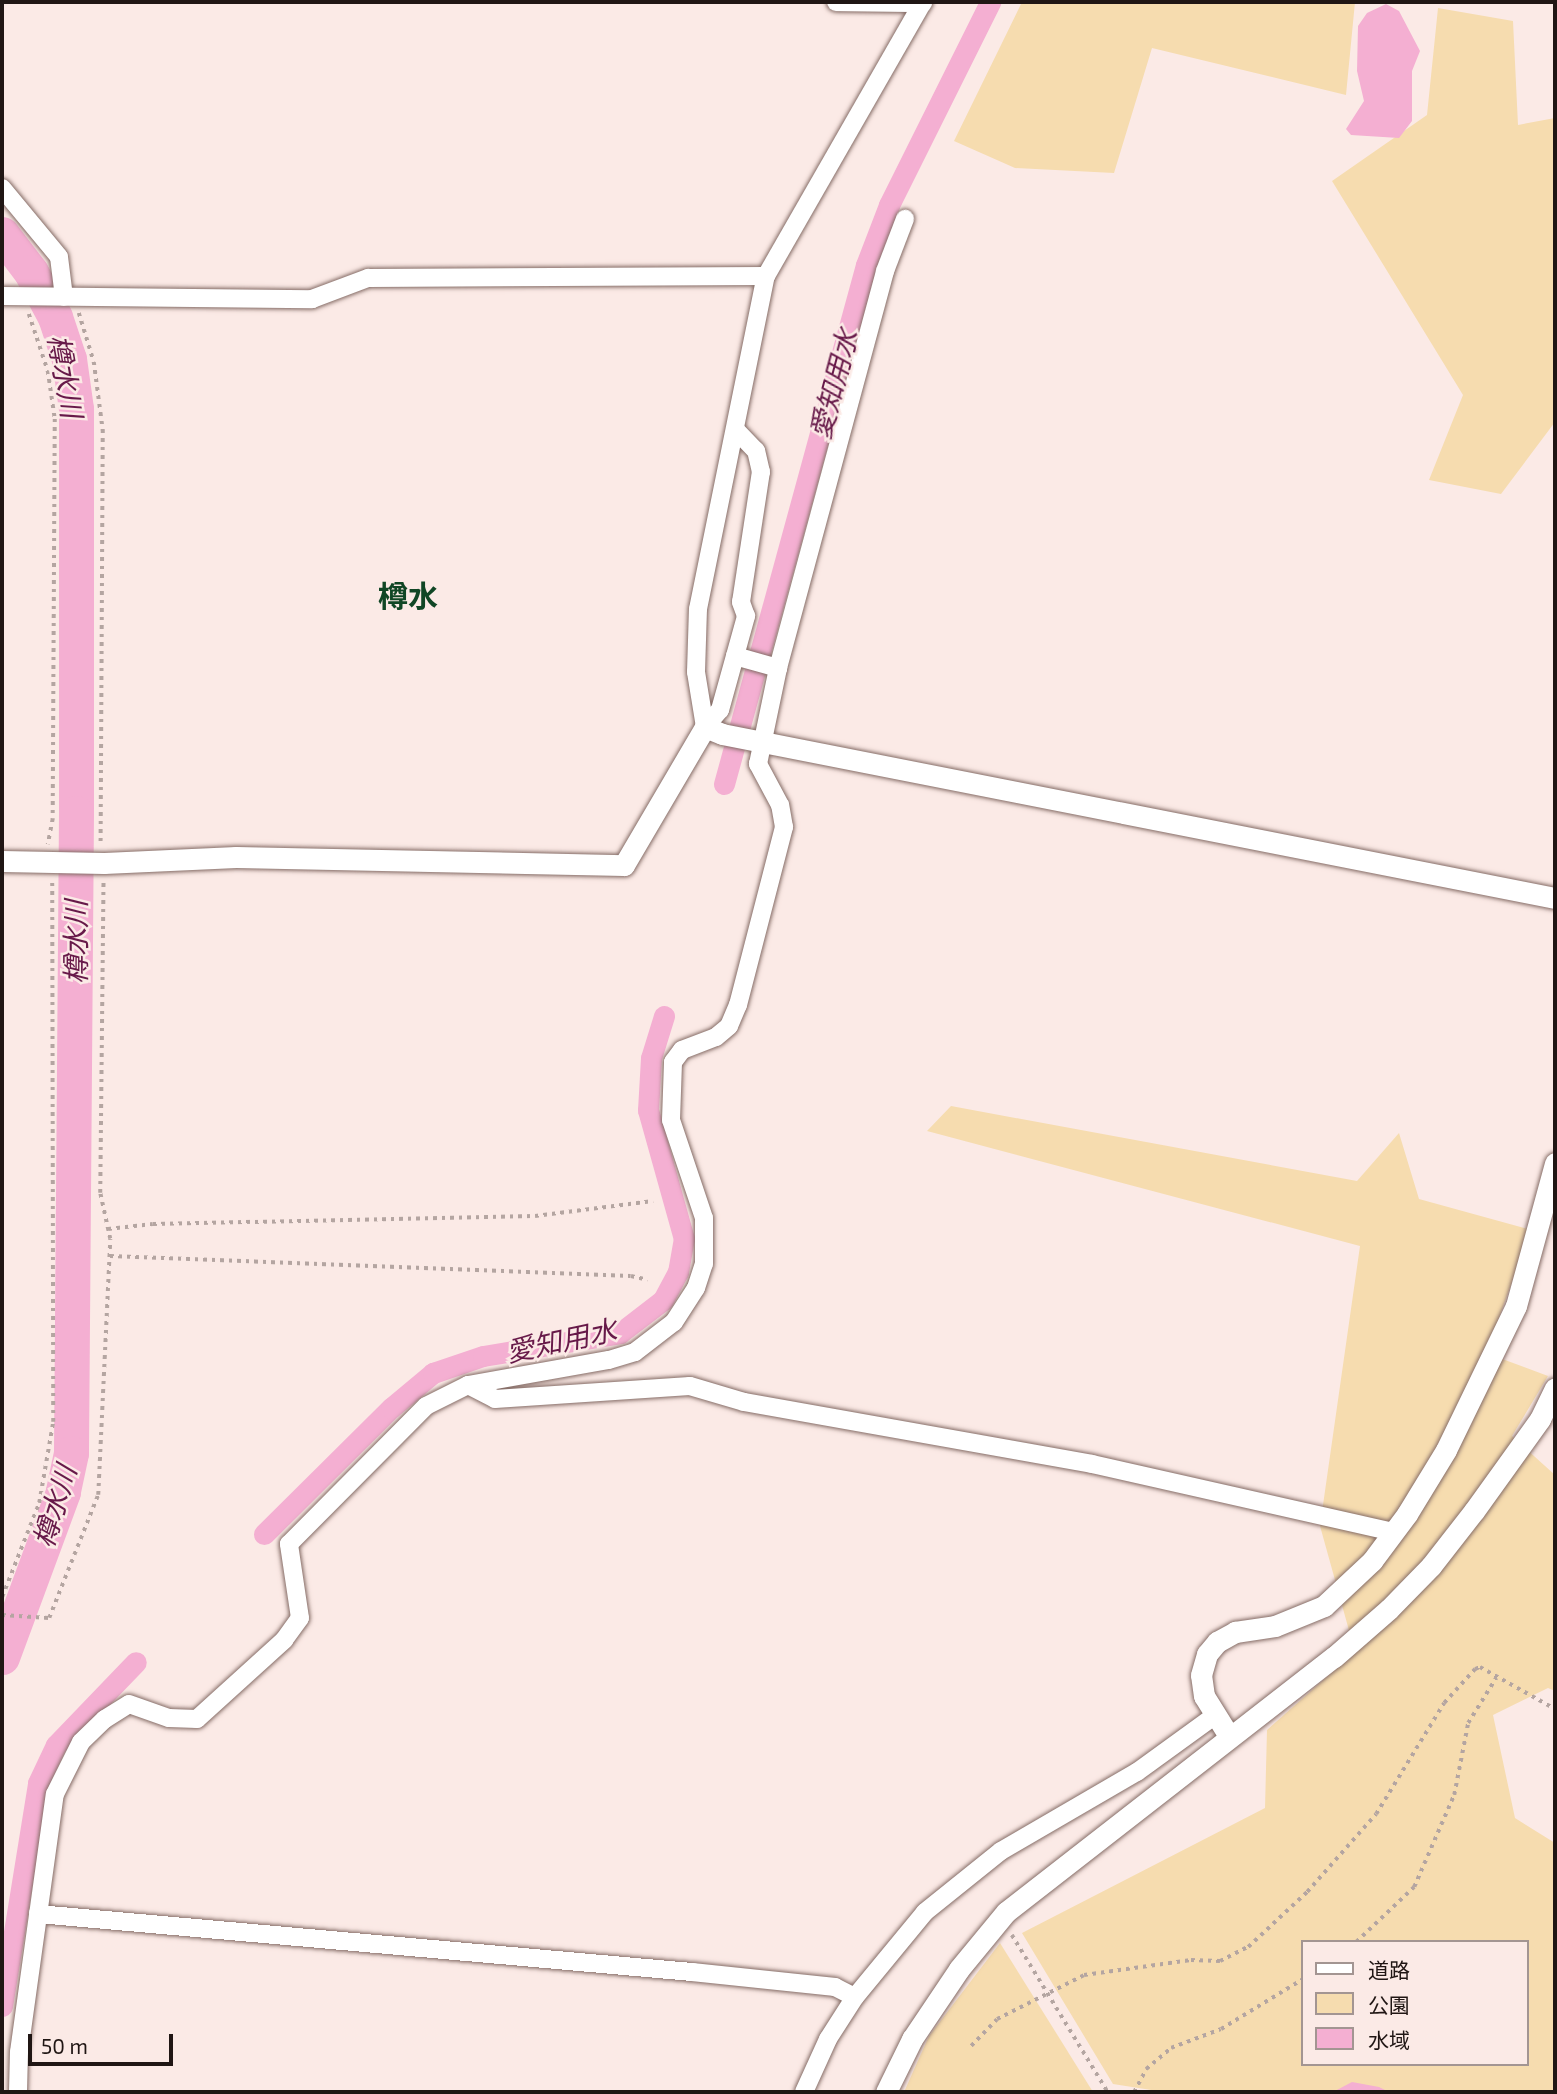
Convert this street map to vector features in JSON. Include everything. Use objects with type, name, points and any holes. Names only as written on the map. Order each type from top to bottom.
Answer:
[{"type":"street","points":[[714,730],[696,672],[698,609],[737,431],[766,276],[923,2],[836,2]]},
{"type":"street","points":[[2,188],[59,257],[65,297]]},
{"type":"street","points":[[18,2092],[55,1794],[81,1742],[105,1719],[129,1704],[187,1722],[215,1705],[300,1618],[289,1559],[289,1544],[298,1530],[426,1406],[468,1385],[609,1360],[635,1352],[674,1322],[696,1288],[705,1253],[705,1218],[671,1121],[673,1062],[682,1050],[716,1037],[729,1026],[738,1005],[784,827],[780,805],[758,764],[762,742],[778,668],[885,271],[905,219]]},
{"type":"street","points":[[2,296],[312,299],[351,283],[393,278],[766,276]]},
{"type":"street","points":[[2,861],[104,863],[236,857],[624,865],[714,730],[746,616],[741,601],[761,472],[756,451],[737,431]]},
{"type":"street","points":[[735,656],[778,668]]},
{"type":"street","points":[[714,730],[762,742],[1555,898]]},
{"type":"street","points":[[1229,1736],[1214,1716],[1201,1675],[1217,1642],[1235,1632],[1304,1617],[1324,1606],[1354,1580],[1394,1532],[1446,1450],[1516,1307],[1555,1163]]},
{"type":"street","points":[[468,1385],[495,1399],[690,1386],[744,1402],[1092,1464],[1394,1532]]},
{"type":"street","points":[[886,2092],[912,2039],[959,1969],[1006,1912],[1334,1657],[1431,1566],[1540,1419],[1555,1388]]},
{"type":"street","points":[[803,2092],[828,2039],[855,1997],[925,1912],[953,1886],[1013,1844],[1137,1772],[1214,1716]]},
{"type":"street","points":[[38,1914],[718,1975],[835,1987],[855,1997]]},
{"type":"path","points":[[2,1597],[39,1503],[53,1422],[55,419],[43,350],[26,297]]},
{"type":"path","points":[[2,1615],[49,1618],[98,1495],[110,1256],[108,1229],[100,1194],[104,863],[99,819],[100,594],[104,585],[102,407],[65,297]]},
{"type":"path","points":[[108,1229],[153,1223],[535,1216],[653,1201]]},
{"type":"path","points":[[110,1256],[631,1276],[648,1280]]},
{"type":"path","points":[[971,2046],[997,2019],[1084,1975],[1191,1960],[1220,1961],[1248,1947],[1307,1892],[1376,1814],[1444,1703],[1475,1669],[1480,1667],[1555,1709]]},
{"type":"path","points":[[1358,1940],[1392,1912],[1414,1888],[1454,1795],[1468,1723],[1496,1678]]},
{"type":"path","points":[[1012,1936],[1108,2092]]},
{"type":"path","points":[[1134,2091],[1146,2069],[1171,2048],[1222,2029],[1302,1980]]},
{"type":"green space","points":[[1022,2],[1355,2],[1346,95],[1152,48],[1114,173],[1015,168],[954,141]]},
{"type":"green space","points":[[1438,8],[1513,21],[1518,125],[1555,118],[1555,422],[1501,494],[1429,480],[1463,395],[1332,181],[1427,115]]},
{"type":"green space","points":[[951,1106],[1357,1181],[1399,1133],[1419,1199],[1531,1230],[1486,1353],[1548,1376],[1512,1436],[1555,1475],[1555,1691],[1548,1688],[1493,1715],[1515,1818],[1555,1843],[1555,2092],[1164,2092],[1113,2084],[1022,1933],[1265,1808],[1267,1730],[1355,1652],[1320,1526],[1360,1246],[927,1131]]},
{"type":"green space","points":[[1000,1943],[1093,2092],[904,2092],[929,2036]]},
{"type":"water","points":[[1386,4],[1399,11],[1420,51],[1412,71],[1412,121],[1399,138],[1351,135],[1346,129],[1364,101],[1357,71],[1358,26],[1367,13]]},
{"type":"water","points":[[1352,2082],[1379,2087],[1389,2092],[1333,2092]]},
{"type":"waterway","name":"愛知用水","points":[[724,784],[866,265],[889,205],[990,2]]},
{"type":"waterway","name":"樽水川","points":[[2,234],[31,272],[55,317],[69,359],[76,409],[71,1453],[63,1492],[2,1657]]},
{"type":"waterway","name":"愛知用水","points":[[264,1534],[391,1408],[433,1373],[483,1356],[620,1333],[663,1300],[678,1272],[684,1239],[648,1110],[651,1058],[664,1016]]},
{"type":"waterway","name":"愛知用水","points":[[2,2006],[38,1783],[56,1745],[136,1662]]},
{"type":"district","name":"樽水","points":[[408,595]]}]
